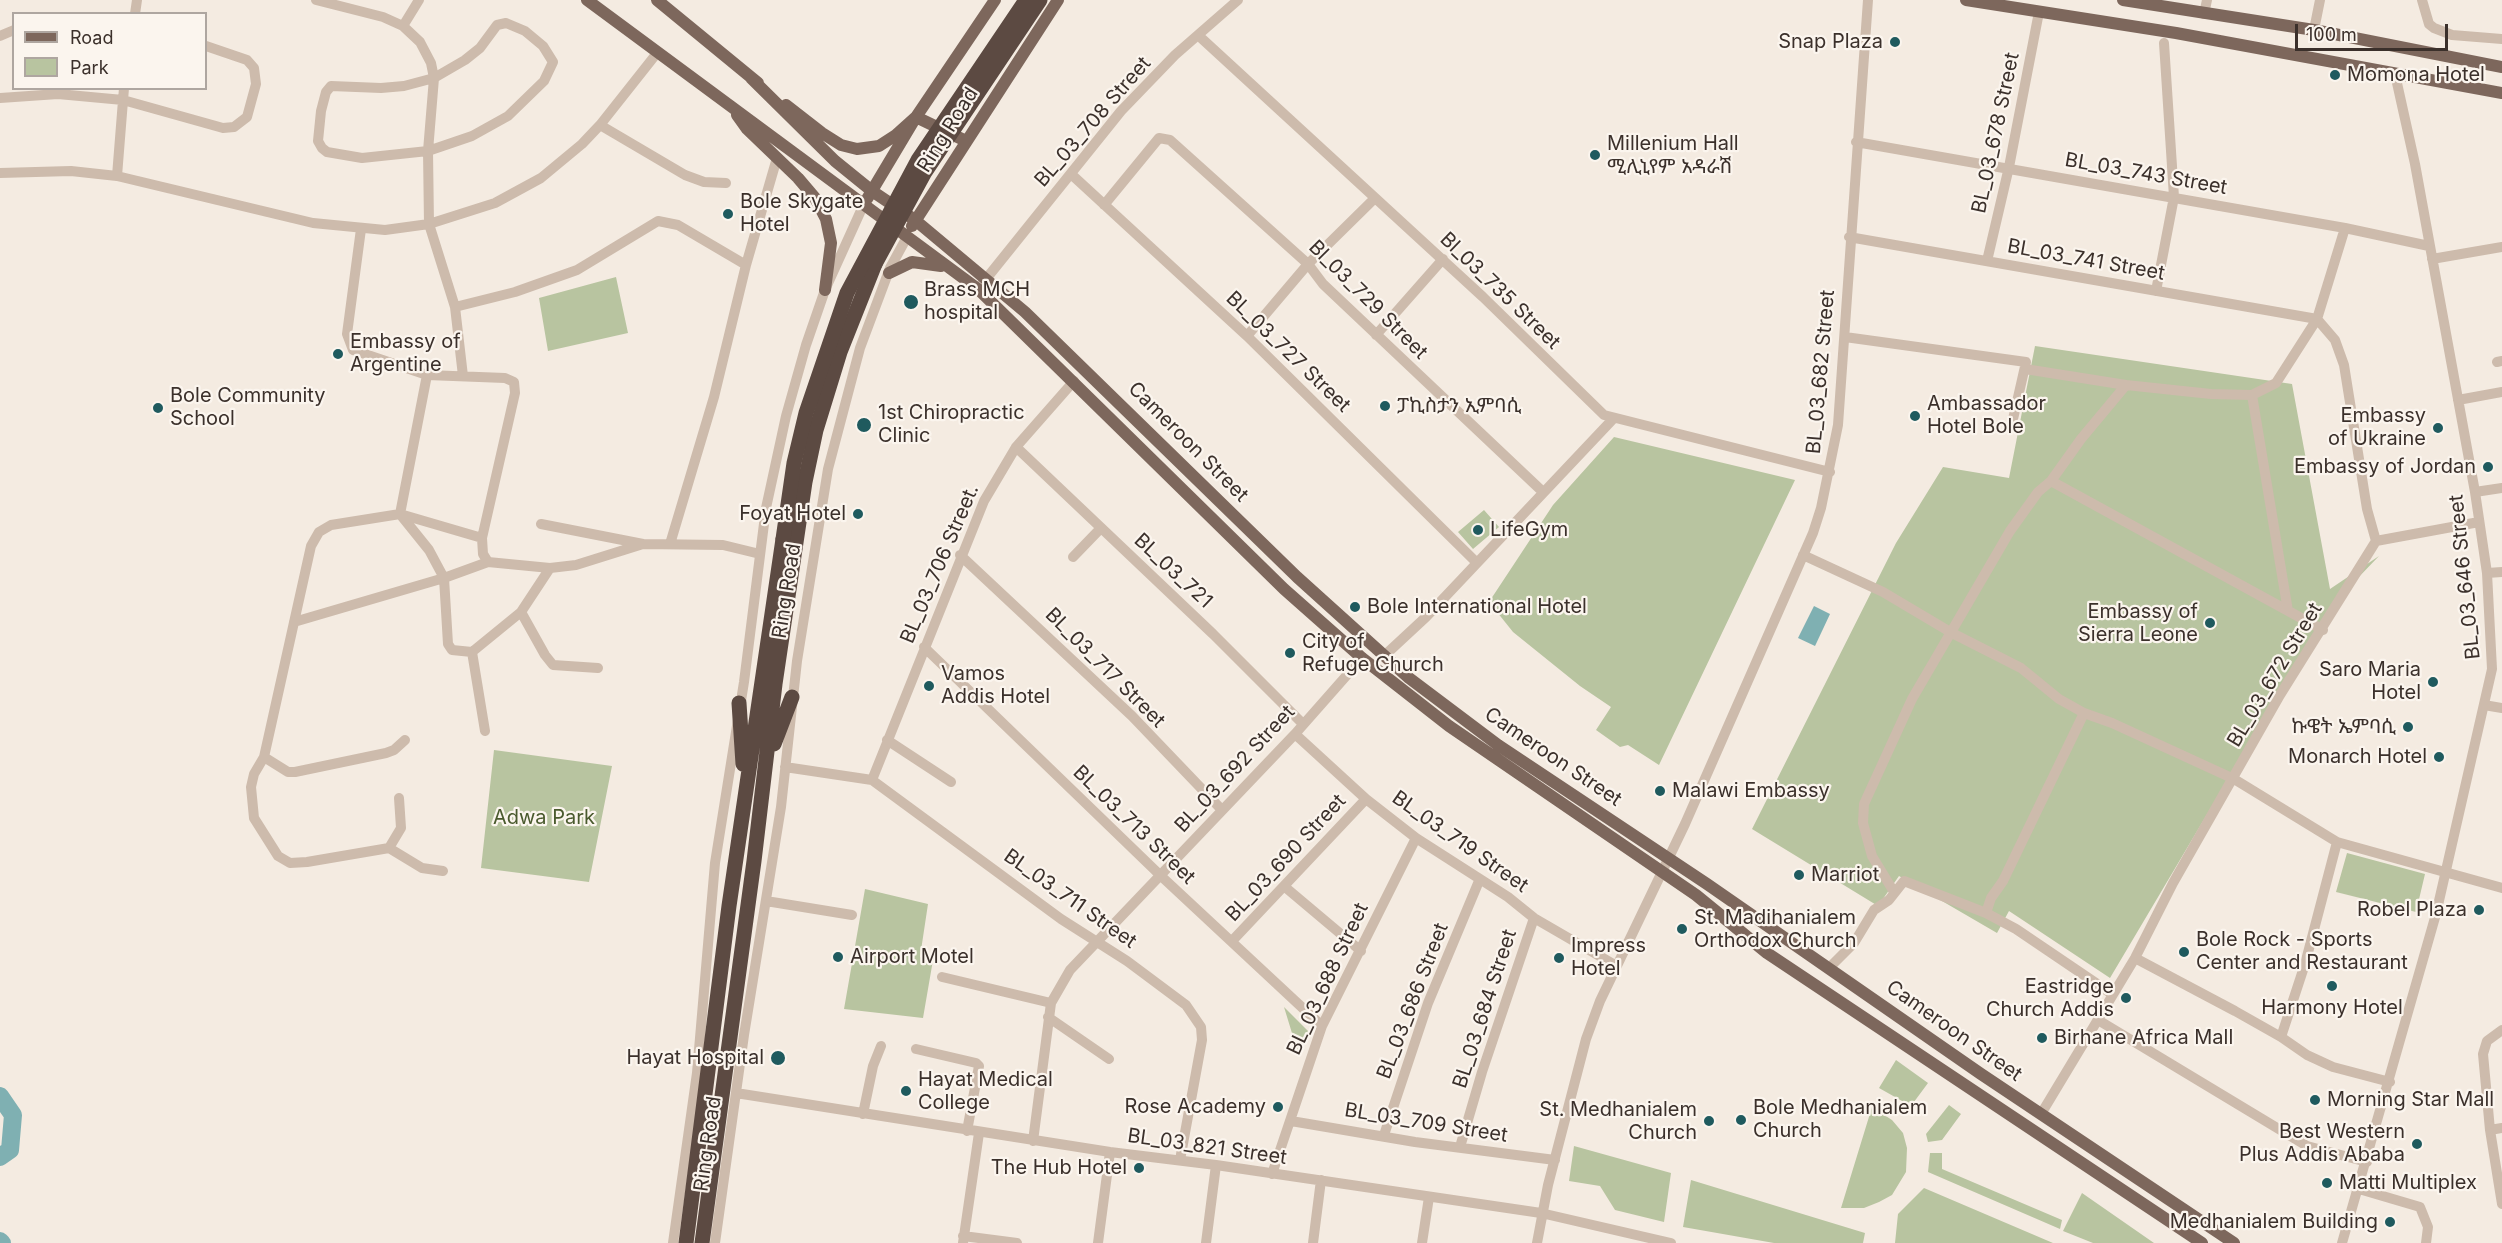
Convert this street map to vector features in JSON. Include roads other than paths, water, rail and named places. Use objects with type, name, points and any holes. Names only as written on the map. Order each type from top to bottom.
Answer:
[{"type":"highway","name":"Ring Road","points":[[702,1243],[754,861],[763,778],[769,684],[794,463],[819,372],[841,308],[863,259],[918,160],[1026,0]]},
{"type":"highway","name":"Ring Road","points":[[686,1243],[745,794],[769,684],[814,438],[840,352],[863,290],[890,234],[925,172],[1040,0]]},
{"type":"highway","points":[[763,778],[792,697]]},
{"type":"highway","points":[[740,703],[745,794]]},
{"type":"main road","name":"Cameroon Street","points":[[587,0],[978,289],[1284,589],[1362,658],[1449,726],[1696,895],[1767,953],[2202,1243]]},
{"type":"main road","points":[[657,0],[822,133],[849,147],[879,146],[896,135],[916,117],[966,141]]},
{"type":"main road","name":"Ring Road","points":[[863,206],[916,117],[994,0]]},
{"type":"main road","name":"Ring Road","points":[[907,237],[915,220],[1058,0]]},
{"type":"main road","points":[[1966,0],[2176,33],[2502,93]]},
{"type":"main road","points":[[2123,0],[2314,30],[2502,67]]},
{"type":"main road","name":"Cameroon Street","points":[[752,78],[828,155],[872,191],[915,220],[1025,312],[1297,577],[1409,678],[1498,745],[1667,857],[1981,1074],[2234,1243]]},
{"type":"main road","points":[[729,104],[747,129],[815,198],[826,219],[831,243],[825,290]]},
{"type":"main road","points":[[889,273],[904,264],[922,261],[933,263],[958,274]]},
{"type":"main road","points":[[1013,323],[1025,312]]},
{"type":"main road","points":[[1284,589],[1297,577]]},
{"type":"main road","points":[[1970,1087],[1981,1074]]},
{"type":"street","points":[[316,0],[345,4],[403,26],[420,42],[431,63],[434,78],[428,151],[429,224],[455,308],[463,376]]},
{"type":"street","points":[[403,26],[419,0]]},
{"type":"street","name":"BL_03_708 Street","points":[[978,289],[1121,111],[1175,55],[1238,0]]},
{"type":"street","name":"BL_03_682 Street","points":[[1537,1243],[1541,1213],[1586,1039],[1616,965],[1685,824],[1803,555],[1816,524],[1830,472],[1838,425],[1856,142],[1868,0]]},
{"type":"street","points":[[2204,14],[2207,0]]},
{"type":"street","points":[[2314,30],[2320,0]]},
{"type":"street","points":[[2422,0],[2429,24],[2434,28],[2452,35],[2502,39]]},
{"type":"street","name":"BL_03_678 Street","points":[[1987,261],[2009,167],[2038,12]]},
{"type":"street","points":[[506,22],[525,31],[543,46],[553,62],[544,81],[508,116],[472,136],[428,151],[362,158],[327,152],[318,141],[321,111],[326,92],[331,86],[381,88],[404,86],[434,78],[465,60],[480,48],[497,25],[506,22]]},
{"type":"street","name":"Bl_03_735 Street","points":[[1199,36],[1374,199],[1443,259],[1585,399],[1613,419],[1830,472]]},
{"type":"street","points":[[2156,291],[2174,197],[2164,43]]},
{"type":"street","points":[[0,98],[58,94],[124,94],[223,128],[241,124],[252,102],[256,84],[254,68],[247,60],[207,46]]},
{"type":"street","points":[[0,173],[71,171],[117,176],[291,220],[361,229],[386,230],[429,224],[477,210],[514,194],[563,161],[600,125],[657,53]]},
{"type":"street","name":"BL_03_646 Street","points":[[2344,1240],[2390,1082],[2447,871],[2492,669],[2487,573],[2475,492],[2395,74]]},
{"type":"street","points":[[117,176],[124,94]]},
{"type":"street","points":[[600,125],[684,175],[704,182],[726,183]]},
{"type":"street","name":"Bl_03_729 Street","points":[[1104,205],[1159,138],[1164,137],[1308,264],[1318,279],[1543,492]]},
{"type":"street","name":"BL_03_743 Street","points":[[1856,142],[2009,167],[2345,228],[2429,246]]},
{"type":"street","points":[[670,544],[714,397],[746,265],[777,158]]},
{"type":"street","name":"BL_03_727 Street","points":[[1071,174],[1247,336],[1475,561]]},
{"type":"street","points":[[1247,336],[1308,264],[1374,199]]},
{"type":"street","name":"Ring Road","points":[[673,1243],[697,1073],[715,863],[773,470],[796,376],[825,290],[863,206]]},
{"type":"street","points":[[455,308],[515,292],[568,273],[658,221],[678,225],[746,265]]},
{"type":"street","points":[[2025,369],[2126,385],[2211,394],[2252,395],[2276,383],[2317,319],[2345,228]]},
{"type":"street","points":[[361,229],[347,334],[353,350],[427,375],[505,378],[514,382],[515,393],[482,538],[483,554],[488,562]]},
{"type":"street","name":"Ring Road","points":[[715,1243],[785,767],[792,697],[828,469],[860,348],[889,273],[907,237]]},
{"type":"street","name":"BL_03_741 Street","points":[[1850,237],[2317,319]]},
{"type":"street","points":[[2432,259],[2502,247]]},
{"type":"street","points":[[1376,335],[1443,259]]},
{"type":"street","points":[[2317,319],[2335,340],[2342,357],[2367,509],[2376,541],[2479,522]]},
{"type":"street","points":[[1845,337],[2026,362],[2011,428]]},
{"type":"street","points":[[427,375],[400,514],[429,550],[444,578],[448,645],[452,650],[472,652],[521,612],[550,568]]},
{"type":"street","name":"BL_03_706 Street.","points":[[872,780],[960,555],[984,501],[1016,447],[1074,381]]},
{"type":"street","points":[[1894,892],[1872,856],[1863,823],[1864,804],[1912,699],[2010,531],[2038,492],[2051,481],[2081,439],[2126,385]]},
{"type":"street","points":[[2458,400],[2502,392]]},
{"type":"street","points":[[2252,395],[2288,610]]},
{"type":"street","points":[[1384,656],[1426,616],[1475,561],[1613,419]]},
{"type":"street","name":"BL_03_721","points":[[1016,447],[1303,724]]},
{"type":"street","points":[[2051,481],[2323,630]]},
{"type":"street","points":[[2475,492],[2502,488]]},
{"type":"street","points":[[443,871],[422,868],[389,848],[307,862],[290,862],[278,856],[260,828],[251,806],[254,774],[264,757],[311,546],[319,532],[332,525],[400,514],[482,538]]},
{"type":"street","points":[[541,524],[643,544],[723,545],[760,554]]},
{"type":"street","points":[[1073,558],[1101,528]]},
{"type":"street","name":"BL_03_672 Street","points":[[2041,1114],[2134,958],[2173,884],[2280,696],[2323,630],[2376,541]]},
{"type":"street","points":[[294,622],[444,578],[488,562],[550,568],[576,565],[643,544]]},
{"type":"street","name":"BL_03_717 Street","points":[[960,555],[1132,716],[1221,809]]},
{"type":"street","points":[[1803,555],[1883,592],[1952,633],[2021,668],[2059,699],[2084,713],[2112,723],[2234,779],[2337,842],[2502,888]]},
{"type":"street","points":[[2487,573],[2502,572]]},
{"type":"street","points":[[521,612],[540,648],[553,665],[598,669]]},
{"type":"street","name":"BL_03_713 Street","points":[[924,646],[1161,876],[1322,1026]]},
{"type":"street","points":[[472,652],[485,731]]},
{"type":"street","name":"BL_03_692 Street","points":[[1033,1141],[1051,1003],[1070,970],[1094,942],[1161,876],[1221,809],[1295,734],[1362,658]]},
{"type":"street","points":[[2484,705],[2502,708]]},
{"type":"street","points":[[1986,913],[1990,898],[2003,881],[2084,713]]},
{"type":"street","name":"BL_03_719 Street","points":[[1295,734],[1366,799],[1416,838],[1479,881],[1508,897],[1534,918],[1616,965]]},
{"type":"street","points":[[264,757],[288,772],[295,772],[386,753],[394,750],[405,740]]},
{"type":"street","points":[[887,740],[951,782]]},
{"type":"street","name":"BL_03_711 Street","points":[[785,767],[872,780],[1094,942],[1127,962],[1186,1005],[1201,1027],[1202,1052],[1180,1161]]},
{"type":"street","points":[[389,848],[401,828],[399,798]]},
{"type":"street","name":"BL_03_690 Street","points":[[1232,941],[1366,799]]},
{"type":"street","name":"BL_03_688 Street","points":[[1272,1174],[1291,1121],[1311,1051],[1416,838]]},
{"type":"street","points":[[2281,1037],[2305,964],[2337,842]]},
{"type":"street","name":"BL_03_686 Street","points":[[1384,1135],[1428,1003],[1479,881]]},
{"type":"street","points":[[1829,968],[1854,943],[1874,910],[1889,900],[1904,881],[1986,913],[2016,929],[2112,994]]},
{"type":"street","points":[[1285,887],[1361,951]]},
{"type":"street","points":[[766,901],[852,915]]},
{"type":"street","name":"BL_03_684 Street","points":[[1460,1147],[1482,1072],[1534,918]]},
{"type":"street","points":[[2134,958],[2281,1037],[2307,1055],[2333,1067],[2390,1082]]},
{"type":"street","points":[[942,977],[1051,1003]]},
{"type":"street","points":[[1048,1017],[1109,1059]]},
{"type":"street","points":[[2098,1020],[2307,1146],[2367,1162]]},
{"type":"street","points":[[2502,1030],[2487,1041],[2483,1054],[2490,1130],[2502,1204]]},
{"type":"street","points":[[862,1114],[873,1066],[881,1046]]},
{"type":"street","points":[[916,1049],[976,1063],[979,1066],[967,1131]]},
{"type":"street","name":"BL_03_821 Street","points":[[736,1093],[1033,1141],[1216,1165],[1541,1213],[1658,1242],[1671,1243]]},
{"type":"street","name":"BL_03_709 Street","points":[[1291,1121],[1555,1160]]},
{"type":"street","points":[[2490,1130],[2502,1128]]},
{"type":"street","points":[[980,1133],[963,1239],[1017,1243]]},
{"type":"street","points":[[1098,1243],[1110,1152]]},
{"type":"street","points":[[1206,1243],[1216,1165]]},
{"type":"street","points":[[1313,1243],[1321,1180]]},
{"type":"street","points":[[2359,1189],[2420,1207],[2428,1227],[2426,1243]]},
{"type":"street","points":[[1422,1243],[1429,1197]]},
{"type":"water","points":[[1814,606],[1830,614],[1815,646],[1798,638]]},
{"type":"waterway","points":[[0,1096],[13,1115],[10,1150],[0,1157]]},
{"type":"place","name":"Snap Plaza","points":[[1895,42]]},
{"type":"place","name":"Momona Hotel","points":[[2335,75]]},
{"type":"place","name":"Millenium Hall ሚሊኒየም አዳራሽ","points":[[1595,155]]},
{"type":"place","name":"Bole Skygate Hotel","points":[[728,214]]},
{"type":"place","name":"Brass MCH hospital","points":[[911,302]]},
{"type":"place","name":"Embassy of Argentine","points":[[338,354]]},
{"type":"place","name":"ፓኪስታን ኢምባሲ","points":[[1385,406]]},
{"type":"place","name":"Bole Community School","points":[[158,408]]},
{"type":"place","name":"Ambassador Hotel Bole","points":[[1915,416]]},
{"type":"place","name":"1st Chiropractic Clinic","points":[[864,425]]},
{"type":"place","name":"Embassy of Ukraine","points":[[2438,428]]},
{"type":"place","name":"Embassy of Jordan","points":[[2488,467]]},
{"type":"place","name":"Foyat Hotel","points":[[858,514]]},
{"type":"place","name":"LifeGym","points":[[1478,530]]},
{"type":"place","name":"Bole International Hotel","points":[[1355,607]]},
{"type":"place","name":"Embassy of Sierra Leone","points":[[2210,623]]},
{"type":"place","name":"City of Refuge Church","points":[[1290,653]]},
{"type":"place","name":"Saro Maria Hotel","points":[[2433,682]]},
{"type":"place","name":"Vamos Addis Hotel","points":[[929,686]]},
{"type":"place","name":"ኩዌት ኤምባሲ","points":[[2408,727]]},
{"type":"place","name":"Monarch Hotel","points":[[2439,757]]},
{"type":"place","name":"Malawi Embassy","points":[[1660,791]]},
{"type":"place","name":"Marriot","points":[[1799,875]]},
{"type":"place","name":"Robel Plaza","points":[[2479,910]]},
{"type":"place","name":"St. Madihanialem Orthodox Church","points":[[1682,929]]},
{"type":"place","name":"Bole Rock - Sports Center and Restaurant","points":[[2184,952]]},
{"type":"place","name":"Airport Motel","points":[[838,957]]},
{"type":"place","name":"Impress Hotel","points":[[1559,958]]},
{"type":"place","name":"Harmony Hotel","points":[[2332,986]]},
{"type":"place","name":"Eastridge Church Addis","points":[[2126,998]]},
{"type":"place","name":"Birhane Africa Mall","points":[[2042,1038]]},
{"type":"place","name":"Hayat Hospital","points":[[778,1058]]},
{"type":"place","name":"Hayat Medical College","points":[[906,1091]]},
{"type":"place","name":"Morning Star Mall","points":[[2315,1100]]},
{"type":"place","name":"Rose Academy","points":[[1278,1107]]},
{"type":"place","name":"Bole Medhanialem Church","points":[[1741,1120]]},
{"type":"place","name":"St. Medhanialem Church","points":[[1709,1121]]},
{"type":"place","name":"Best Western Plus Addis Ababa","points":[[2417,1144]]},
{"type":"place","name":"The Hub Hotel","points":[[1139,1168]]},
{"type":"place","name":"Matti Multiplex","points":[[2327,1183]]},
{"type":"place","name":"Medhanialem Building","points":[[2390,1222]]},
{"type":"park label","name":"Adwa Park","points":[[544,818]]}]
